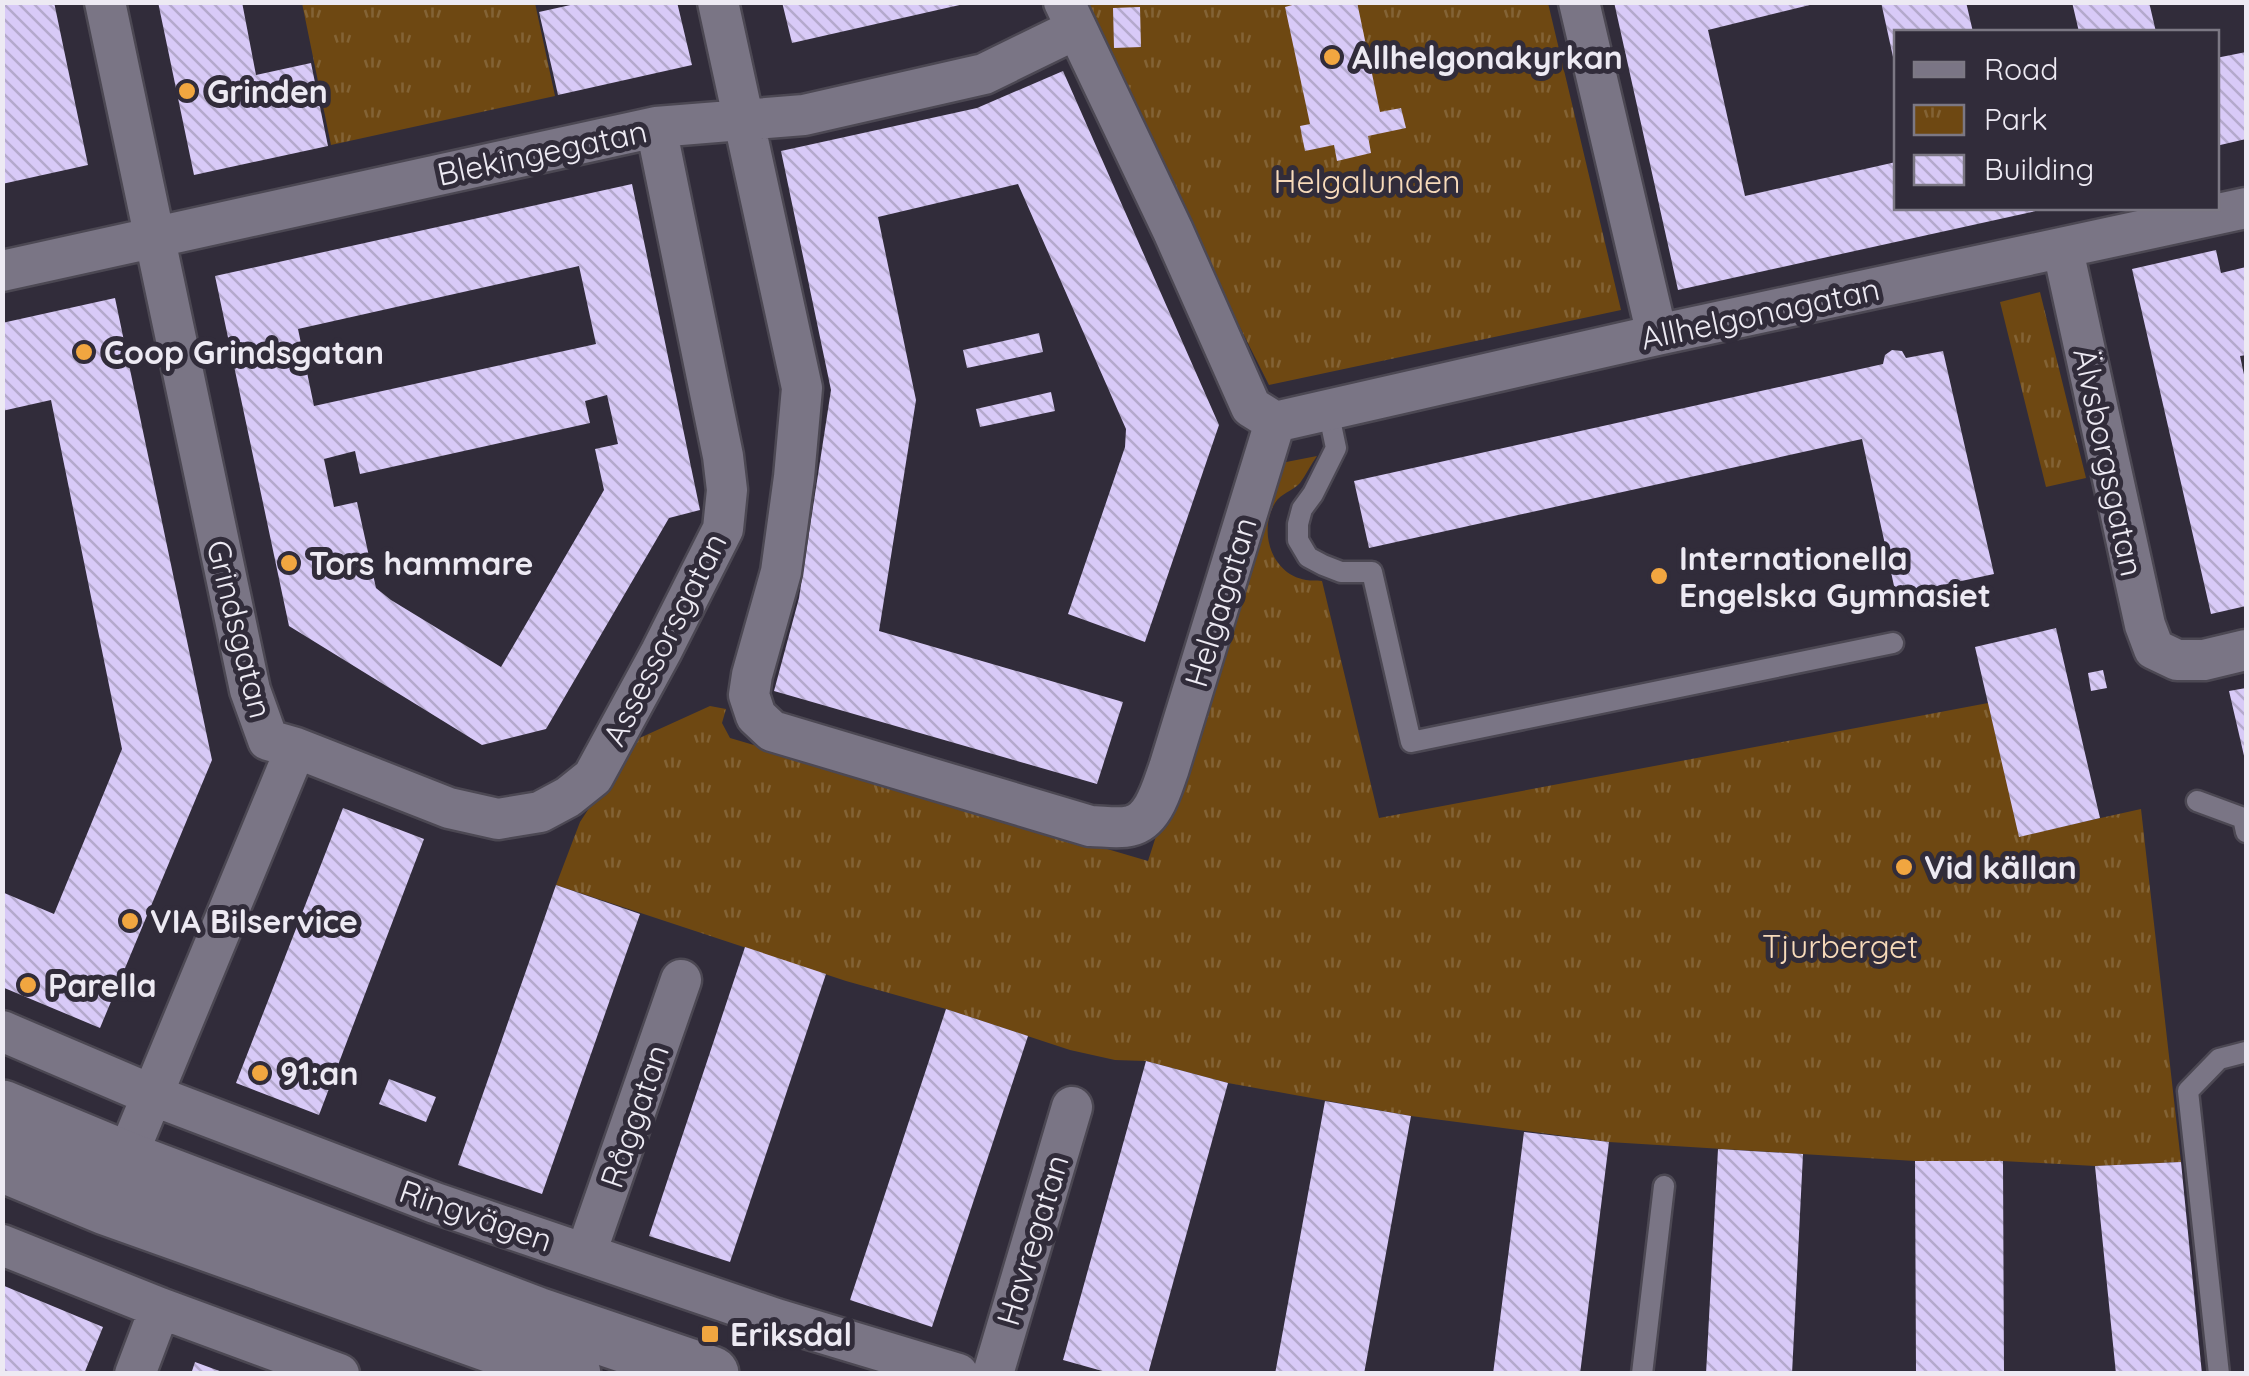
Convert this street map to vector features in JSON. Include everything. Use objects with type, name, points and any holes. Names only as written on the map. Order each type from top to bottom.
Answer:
[{"type":"main road","points":[[2,1108],[116,1183],[573,1374]]},
{"type":"main road","points":[[2,1164],[116,1183],[711,1374]]},
{"type":"street","name":"Grindsgatan","points":[[105,2],[250,690],[268,740],[296,748],[116,1183]]},
{"type":"street","points":[[718,2],[745,119]]},
{"type":"street","points":[[1579,2],[1657,335]]},
{"type":"street","name":"Blekingegatan","points":[[2,271],[656,126],[804,115],[984,74],[1070,16]]},
{"type":"street","points":[[1070,16],[1251,407],[1274,422]]},
{"type":"street","name":"Helgagatan","points":[[745,119],[802,388],[781,572],[749,695],[756,716],[772,731],[1090,826],[1132,826],[1146,816],[1169,768],[1274,422]]},
{"type":"street","name":"Assessorsgatan","points":[[296,748],[449,808],[498,818],[540,812],[568,797],[592,777],[723,528],[727,490],[656,126]]},
{"type":"street","name":"Allhelgonagatan","points":[[1274,422],[2246,208]]},
{"type":"street","name":"Älvsborgsgatan","points":[[2063,250],[2145,625],[2154,649],[2177,660],[2204,660],[2246,650]]},
{"type":"street","name":"Råggatan","points":[[586,1253],[681,980]]},
{"type":"street","name":"Ringvägen","points":[[2,1031],[152,1095],[436,1202],[776,1320],[958,1374]]},
{"type":"street","name":"Havregatan","points":[[992,1374],[1072,1107]]},
{"type":"street","points":[[2,1244],[339,1374]]},
{"type":"street","points":[[135,1374],[160,1308]]},
{"type":"lane","points":[[1328,410],[1336,448],[1302,509],[1298,540],[1308,557],[1323,565],[1341,572],[1372,572],[1411,742],[1893,642]]},
{"type":"lane","points":[[2197,801],[2243,818],[2246,832]]},
{"type":"lane","points":[[2219,1374],[2188,1091],[2219,1059],[2246,1052]]},
{"type":"lane","points":[[1642,1374],[1664,1186]]},
{"type":"green space","points":[[302,3],[535,3],[555,96],[331,145]]},
{"type":"green space","name":"Helgalunden","points":[[1089,3],[1548,3],[1621,310],[1269,385],[1104,57]]},
{"type":"green space","points":[[2040,292],[2086,478],[2046,487],[2000,302]]},
{"type":"green space","name":"Tjurberget","points":[[1317,456],[1300,483],[1275,503],[1268,538],[1284,569],[1306,580],[1322,581],[1379,818],[1988,703],[2020,836],[2141,809],[2181,1162],[2095,1166],[1915,1161],[1609,1142],[1411,1116],[1228,1083],[1146,1061],[1115,1060],[1070,1050],[556,885],[580,822],[633,741],[710,706],[726,709],[722,723],[730,738],[1148,861],[1276,464]]},
{"type":"building","points":[[2,2],[54,2],[88,165],[2,184]]},
{"type":"building","points":[[158,2],[242,2],[256,75],[311,63],[328,146],[194,175]]},
{"type":"building","points":[[584,2],[677,2],[692,65],[558,95],[539,12]]},
{"type":"building","points":[[782,2],[964,2],[964,4],[792,43]]},
{"type":"building","name":"Allhelgonakyrkan","points":[[1295,2],[1357,2],[1380,112],[1401,108],[1406,128],[1368,136],[1371,153],[1337,161],[1334,145],[1305,151],[1300,126],[1310,124],[1285,7]]},
{"type":"building","points":[[1614,2],[1822,2],[1708,30],[1745,196],[1894,162],[1894,210],[2040,210],[1678,290]]},
{"type":"building","points":[[1881,2],[1966,2],[1973,30],[1894,30],[1894,61]]},
{"type":"building","points":[[2072,2],[2149,2],[2156,30],[2079,30]]},
{"type":"building","points":[[1140,7],[1141,47],[1114,48],[1113,8]]},
{"type":"building","points":[[2246,52],[2246,139],[2219,145],[2219,57]]},
{"type":"building","points":[[1063,71],[1219,425],[1145,642],[1068,614],[1125,447],[1126,429],[1018,184],[878,217],[916,400],[879,631],[1123,702],[1097,784],[774,691],[799,598],[831,390],[781,151],[977,108]]},
{"type":"building","points":[[632,184],[700,510],[669,518],[546,729],[482,745],[289,626],[215,276]],"holes":[[[579,266],[596,344],[314,406],[298,329]],[[607,395],[618,444],[595,449],[604,490],[501,667],[376,588],[357,502],[334,507],[324,459],[355,451],[360,474],[590,423],[585,401]]]},
{"type":"building","points":[[2216,250],[2221,273],[2246,267],[2246,355],[2240,356],[2246,384],[2246,606],[2211,614],[2132,269]]},
{"type":"building","points":[[115,298],[212,760],[100,1028],[2,987],[2,892],[54,914],[122,749],[51,400],[2,411],[2,323]]},
{"type":"building","points":[[1039,333],[1043,352],[967,368],[963,350]]},
{"type":"building","points":[[1892,350],[1902,351],[1906,358],[1943,351],[1994,574],[1896,595],[1862,439],[1369,548],[1354,481],[1883,364],[1885,355]]},
{"type":"building","points":[[1051,392],[1055,411],[980,427],[976,409]]},
{"type":"building","points":[[2056,628],[2100,818],[2019,837],[1975,647]]},
{"type":"building","points":[[2103,670],[2107,688],[2091,691],[2088,673]]},
{"type":"building","points":[[2246,688],[2246,760],[2245,760],[2229,691]]},
{"type":"building","points":[[343,808],[424,839],[319,1115],[236,1083]]},
{"type":"building","points":[[556,885],[640,914],[542,1194],[458,1165]]},
{"type":"building","points":[[745,947],[826,974],[730,1262],[649,1236]]},
{"type":"building","points":[[946,1009],[1028,1036],[932,1327],[850,1300]]},
{"type":"building","points":[[1146,1061],[1228,1083],[1148,1374],[1113,1374],[1063,1360]]},
{"type":"building","points":[[389,1079],[436,1097],[426,1122],[379,1104]]},
{"type":"building","points":[[1325,1101],[1411,1116],[1364,1374],[1275,1374]]},
{"type":"building","points":[[1524,1132],[1609,1142],[1580,1374],[1493,1374]]},
{"type":"building","points":[[1718,1149],[1803,1154],[1792,1374],[1706,1374]]},
{"type":"building","points":[[1915,1161],[2003,1161],[2004,1374],[1916,1374]]},
{"type":"building","points":[[2181,1162],[2202,1374],[2116,1374],[2095,1166]]},
{"type":"building","points":[[2,1285],[103,1327],[84,1374],[2,1374]]},
{"type":"building","points":[[195,1362],[225,1373],[225,1374],[191,1374]]},
{"type":"place","name":"Allhelgonakyrkan","points":[[1332,57]]},
{"type":"place","name":"Grinden","points":[[187,91]]},
{"type":"place","name":"Coop Grindsgatan","points":[[84,352]]},
{"type":"place","name":"Tors hammare","points":[[289,563]]},
{"type":"place","name":"Internationella Engelska Gymnasiet","points":[[1659,576]]},
{"type":"place","name":"Vid källan","points":[[1904,867]]},
{"type":"place","name":"VIA Bilservice","points":[[130,921]]},
{"type":"place","name":"Parella","points":[[28,985]]},
{"type":"place","name":"91:an","points":[[260,1073]]},
{"type":"place","name":"Eriksdal","points":[[710,1334]]}]
